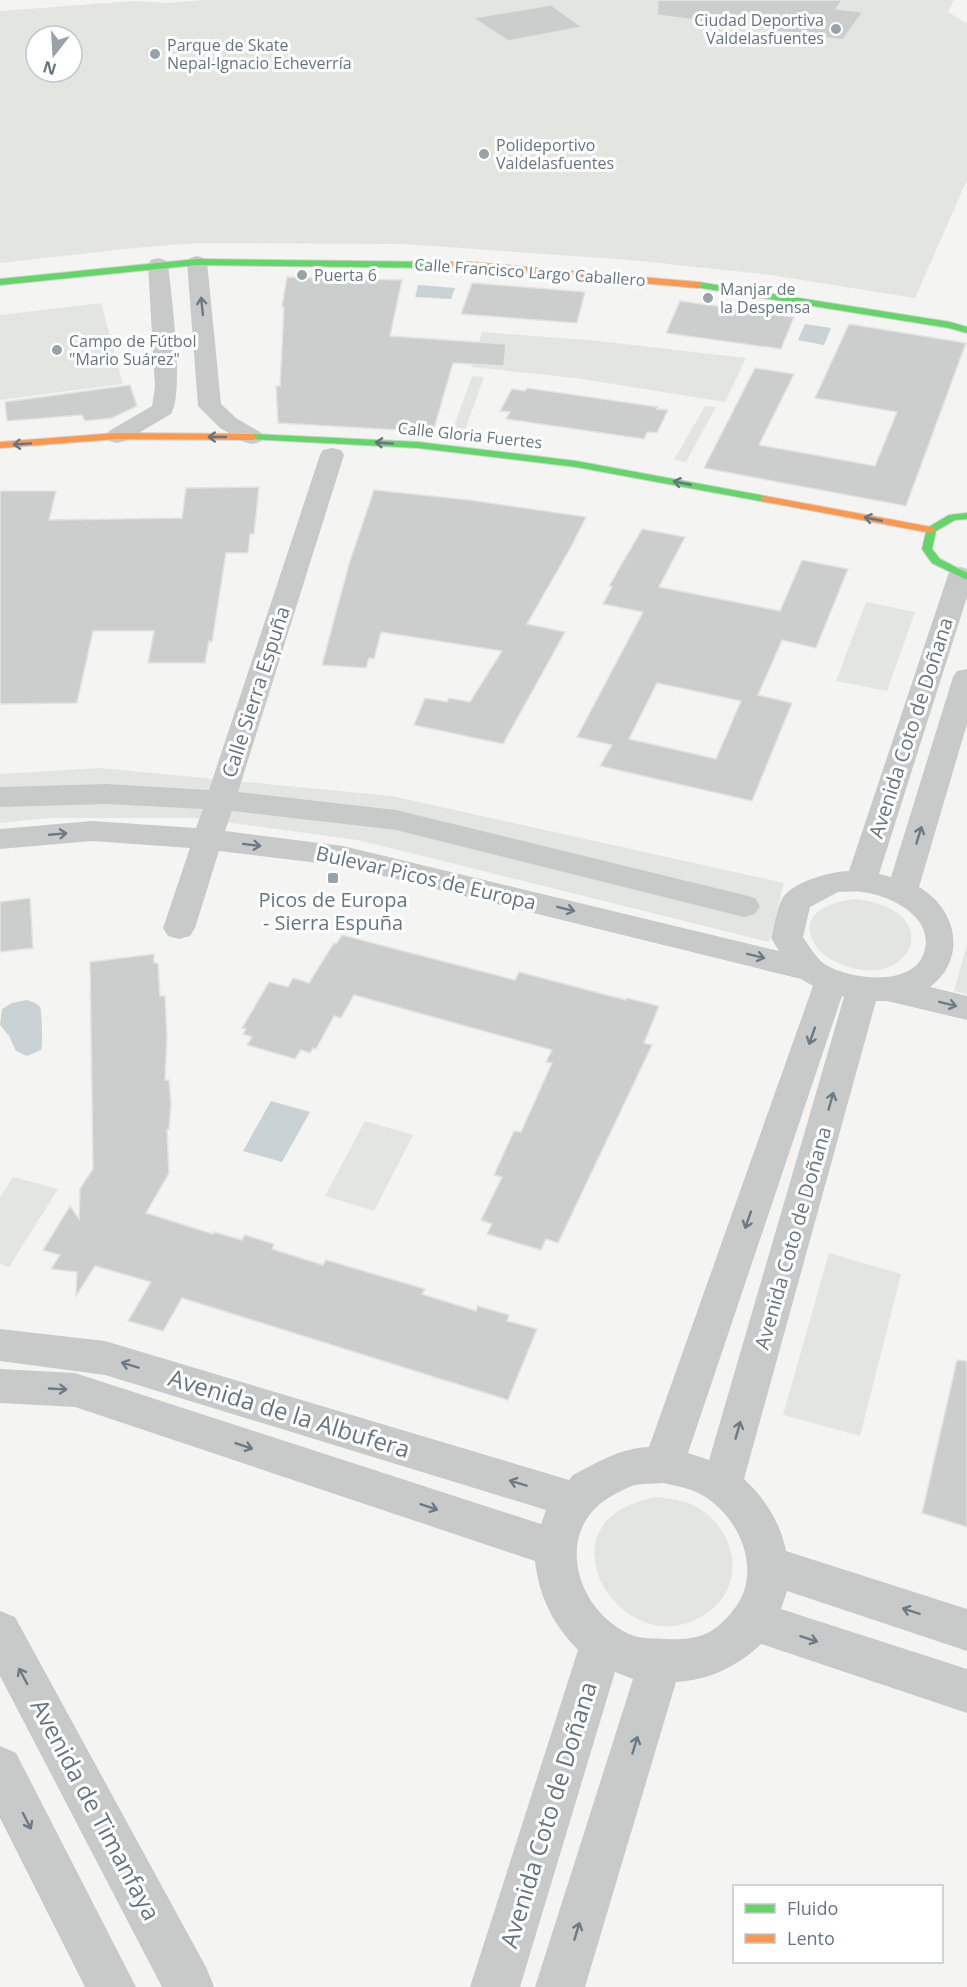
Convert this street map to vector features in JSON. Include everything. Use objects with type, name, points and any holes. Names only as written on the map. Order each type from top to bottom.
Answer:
[{"type":"street","name":"Calle Francisco Largo Caballero","points":[[0,282],[158,264],[197,262],[470,265],[688,283],[961,326]]},
{"type":"street","points":[[197,262],[210,406],[228,423],[252,437]]},
{"type":"street","points":[[117,436],[163,409],[166,387],[158,264]]},
{"type":"street","name":"Calle Gloria Fuertes","points":[[0,445],[117,436],[252,437],[418,445],[576,464],[930,530]]},
{"type":"street","name":"Calle Sierra Espuña","points":[[179,928],[334,456]]},
{"type":"street","points":[[964,576],[936,561],[922,548],[930,530],[953,517],[967,516]]},
{"type":"street","name":"Avenida Coto de Doñana","points":[[861,881],[964,576]]},
{"type":"street","name":"Avenida Coto de Doñana","points":[[902,891],[967,677]]},
{"type":"street","points":[[0,797],[106,794],[222,800],[396,820],[744,906]]},
{"type":"street","name":"Bulevar Picos de Europa","points":[[0,839],[92,831],[208,839],[343,856],[848,982],[967,1008]]},
{"type":"street","points":[[861,881],[902,891],[922,903],[941,930],[942,954],[924,977],[848,982],[786,938],[796,901],[833,882],[861,881]]},
{"type":"street","points":[[663,1465],[848,982]]},
{"type":"street","name":"Avenida Coto de Doñana","points":[[722,1486],[848,982]]},
{"type":"street","name":"Avenida de la Albufera","points":[[0,1345],[105,1358],[574,1500]]},
{"type":"street","name":"Avenida de la Albufera","points":[[0,1386],[75,1390],[554,1548]]},
{"type":"street","points":[[663,1465],[694,1472],[722,1486],[746,1508],[762,1535],[769,1565],[766,1594],[753,1621],[729,1645],[697,1659],[660,1663],[630,1657],[602,1643],[580,1624],[564,1600],[555,1575],[554,1548],[560,1523],[574,1500],[599,1479],[629,1467],[663,1465]]},
{"type":"street","points":[[769,1565],[967,1630]]},
{"type":"street","points":[[753,1621],[967,1691]]},
{"type":"street","name":"Avenida de Timanfaya","points":[[0,1632],[189,1987]]},
{"type":"street","name":"Avenida Coto de Doñana","points":[[495,1987],[602,1643]]},
{"type":"street","points":[[560,1987],[660,1663]]},
{"type":"street","points":[[0,1769],[111,1987]]},
{"type":"shaded area","name":"Polideportivo Valdelasfuentes","points":[[205,0],[954,0],[948,12],[967,23],[967,180],[915,298],[770,275],[630,260],[402,244],[198,243],[0,263],[0,11],[134,1],[166,3]]},
{"type":"shaded area","points":[[418,285],[455,288],[451,299],[415,297]]},
{"type":"shaded area","name":"Campo de Fútbol \"Mario Suárez\"","points":[[101,303],[123,384],[0,400],[0,315]]},
{"type":"shaded area","points":[[805,324],[831,328],[824,345],[798,340]]},
{"type":"shaded area","points":[[482,332],[599,341],[746,358],[725,402],[576,378],[471,367]]},
{"type":"shaded area","points":[[472,376],[484,377],[465,430],[453,429]]},
{"type":"shaded area","points":[[705,406],[716,407],[686,462],[674,460]]},
{"type":"shaded area","points":[[866,602],[915,612],[887,691],[836,681]]},
{"type":"shaded area","points":[[101,768],[392,796],[784,883],[769,942],[358,840],[194,818],[49,818],[0,823],[0,774]]},
{"type":"shaded area","points":[[855,899],[885,906],[903,918],[911,932],[910,947],[901,960],[886,968],[865,970],[841,964],[818,949],[811,935],[810,926],[813,918],[826,907]]},
{"type":"shaded area","points":[[967,944],[967,994],[954,991]]},
{"type":"shaded area","points":[[27,1000],[40,1007],[42,1036],[41,1050],[27,1056],[16,1051],[9,1036],[0,1025],[2,1009],[12,1003]]},
{"type":"shaded area","points":[[271,1101],[310,1112],[282,1162],[243,1151]]},
{"type":"shaded area","points":[[365,1121],[413,1135],[374,1211],[325,1196]]},
{"type":"shaded area","points":[[13,1177],[58,1189],[9,1267],[0,1264],[0,1197]]},
{"type":"shaded area","points":[[829,1253],[901,1274],[860,1436],[783,1415]]},
{"type":"shaded area","points":[[657,1497],[690,1504],[712,1518],[728,1543],[732,1557],[729,1585],[723,1598],[712,1609],[681,1625],[650,1624],[624,1610],[604,1588],[595,1561],[598,1534],[618,1511]]},
{"type":"building","name":"Ciudad Deportiva Valdelasfuentes","points":[[658,0],[842,0],[836,9],[863,12],[843,40],[657,15]]},
{"type":"building","points":[[551,5],[582,27],[508,41],[473,18]]},
{"type":"building","points":[[287,277],[402,280],[390,336],[506,344],[504,366],[453,363],[433,432],[278,423],[276,386],[280,386],[284,307],[282,307]]},
{"type":"building","points":[[472,283],[585,292],[577,323],[461,314]]},
{"type":"building","points":[[680,301],[794,317],[781,349],[666,333]]},
{"type":"building","points":[[849,324],[966,343],[906,506],[704,468],[755,368],[794,374],[759,445],[875,466],[897,412],[815,398]]},
{"type":"building","points":[[130,385],[137,406],[112,418],[85,421],[82,415],[7,421],[5,402]]},
{"type":"building","points":[[527,388],[668,410],[657,433],[647,432],[644,439],[506,419],[510,412],[500,411],[512,389],[525,391]]},
{"type":"building","points":[[259,487],[254,534],[250,534],[248,553],[226,553],[212,642],[209,641],[205,663],[148,663],[154,631],[93,631],[77,703],[0,704],[0,491],[56,491],[49,520],[182,518],[186,488]]},
{"type":"building","points":[[374,490],[469,500],[586,517],[527,624],[565,632],[503,744],[414,725],[425,698],[447,702],[449,698],[470,702],[502,651],[381,632],[374,659],[369,658],[366,668],[322,665],[349,564]]},
{"type":"building","points":[[642,529],[685,537],[659,587],[780,611],[802,560],[848,569],[816,648],[782,640],[758,695],[792,703],[752,801],[600,766],[612,745],[577,737],[643,612],[603,604],[612,587],[609,586]],"holes":[[[657,683],[741,701],[716,759],[629,739]]]},
{"type":"building","points":[[30,898],[33,948],[0,952],[0,902]]},
{"type":"building","points":[[342,935],[515,980],[519,972],[626,1000],[627,998],[659,1006],[644,1043],[652,1045],[558,1243],[546,1239],[541,1250],[487,1234],[492,1224],[481,1220],[502,1177],[494,1175],[514,1131],[521,1132],[552,1063],[546,1062],[552,1050],[354,995],[341,1018],[334,1016],[316,1049],[313,1048],[310,1053],[301,1050],[295,1059],[247,1045],[252,1037],[243,1034],[246,1029],[242,1028],[269,982],[288,987],[293,978],[309,983],[334,943],[336,944]]},
{"type":"building","points":[[154,954],[154,963],[158,963],[160,996],[165,996],[167,1037],[165,1080],[169,1080],[171,1104],[169,1129],[167,1130],[169,1173],[146,1213],[213,1234],[214,1232],[242,1240],[245,1235],[274,1244],[272,1249],[323,1265],[326,1260],[425,1289],[422,1294],[476,1311],[478,1306],[509,1315],[507,1321],[537,1329],[508,1400],[182,1298],[163,1331],[128,1321],[151,1282],[95,1266],[76,1296],[77,1272],[51,1269],[60,1255],[43,1250],[70,1206],[79,1219],[80,1189],[93,1169],[90,962]]},
{"type":"building","points":[[957,1360],[967,1361],[967,1527],[922,1513]]},
{"type":"traffic: fast","points":[[0,282],[197,262],[438,265]]},
{"type":"traffic: fast","points":[[698,285],[950,325],[967,330]]},
{"type":"traffic: fast","points":[[253,437],[418,445],[576,464],[765,499]]},
{"type":"traffic: fast","points":[[967,516],[953,517],[931,530],[927,549],[936,561],[967,577]]},
{"type":"traffic: slow","points":[[438,265],[469,265],[698,285]]},
{"type":"traffic: slow","points":[[0,445],[117,436],[253,437]]},
{"type":"traffic: slow","points":[[765,499],[931,530]]},
{"type":"place","name":"Ciudad Deportiva Valdelasfuentes","points":[[836,29]]},
{"type":"place","name":"Parque de Skate Nepal-Ignacio Echeverría","points":[[155,54]]},
{"type":"place","name":"Polideportivo Valdelasfuentes","points":[[484,154]]},
{"type":"place","name":"Puerta 6","points":[[302,275]]},
{"type":"place","name":"Manjar de la Despensa","points":[[708,298]]},
{"type":"place","name":"Campo de Fútbol \"Mario Suárez\"","points":[[57,350]]},
{"type":"place","name":"Picos de Europa - Sierra Espuña","points":[[333,878]]}]
